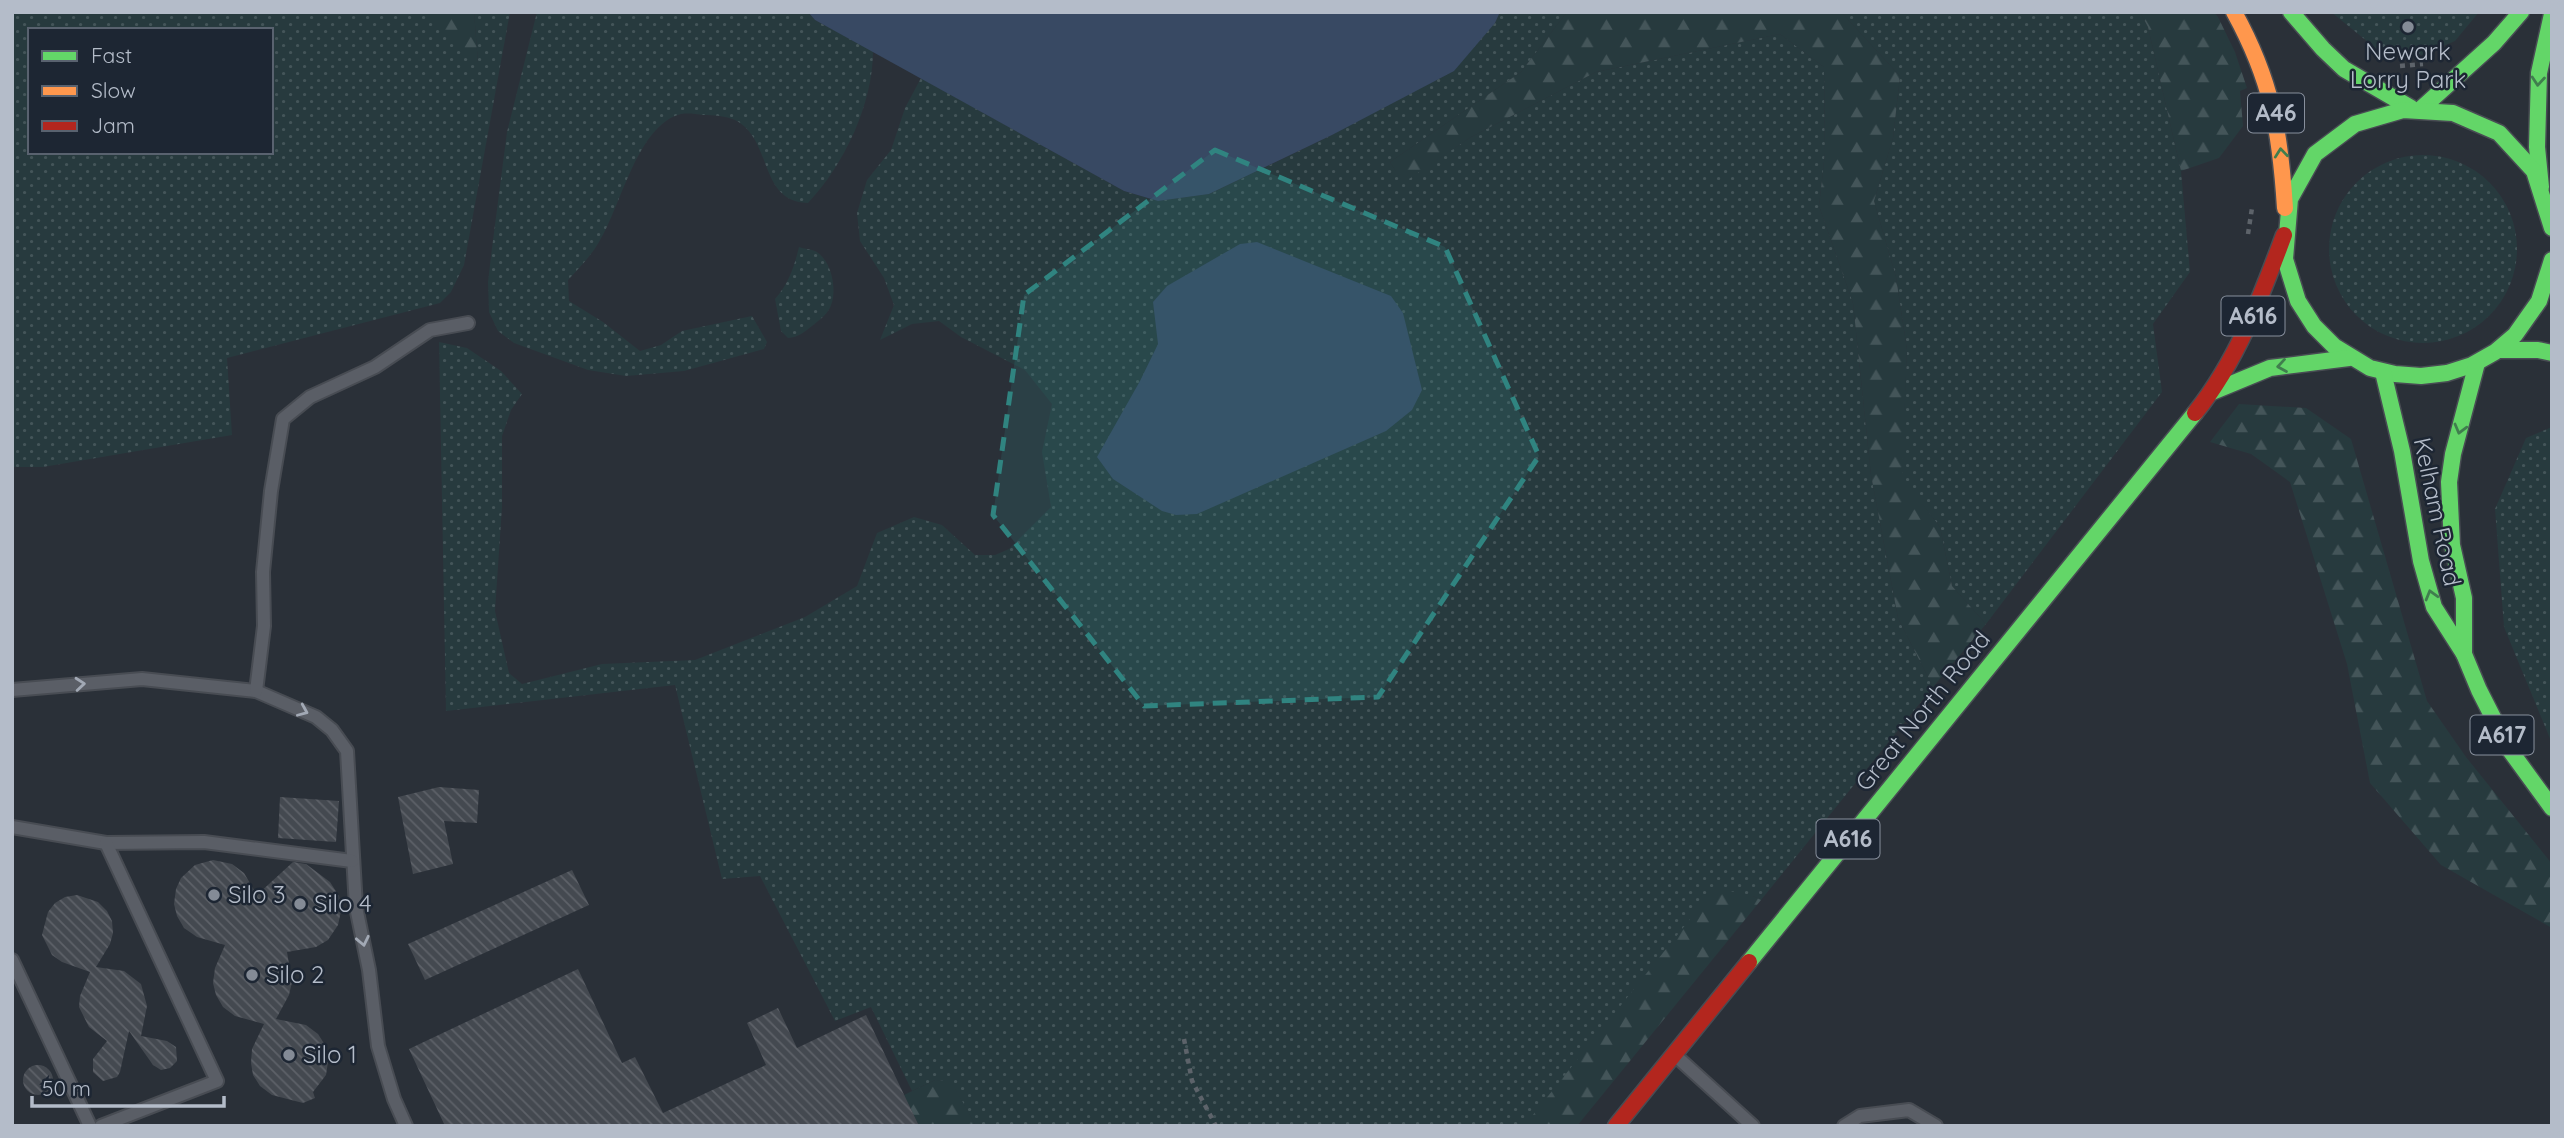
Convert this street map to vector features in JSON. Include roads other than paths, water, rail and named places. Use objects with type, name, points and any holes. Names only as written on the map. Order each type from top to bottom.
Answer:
[{"type":"main road","name":"A46","points":[[2234,12],[2246,33],[2276,112],[2282,156],[2285,228]]},
{"type":"main road","points":[[2291,12],[2319,45],[2343,67],[2372,87],[2417,108],[2459,114],[2497,133],[2518,152],[2541,187]]},
{"type":"main road","points":[[2417,108],[2494,43],[2521,12]]},
{"type":"main road","points":[[2551,224],[2541,187],[2537,147],[2539,73],[2552,14]]},
{"type":"main road","name":"Great North Road","points":[[1616,1126],[2212,392],[2254,314],[2299,180],[2324,146],[2359,121],[2385,111],[2417,108]]},
{"type":"main road","points":[[2285,228],[2289,278],[2300,305],[2326,340],[2350,358],[2383,372],[2407,376],[2455,372],[2499,350],[2532,314],[2543,293],[2552,260]]},
{"type":"main road","points":[[2499,350],[2538,350],[2552,353]]},
{"type":"main road","name":"Great North Road","points":[[2212,392],[2270,368],[2350,358]]},
{"type":"main road","name":"Kelham Road","points":[[2464,654],[2463,598],[2452,545],[2449,482],[2453,454],[2477,363]]},
{"type":"main road","name":"Kelham Road","points":[[2383,372],[2402,451],[2421,561],[2434,607],[2464,654],[2479,691],[2509,749],[2552,808]]},
{"type":"lane","points":[[256,691],[264,626],[264,558],[271,491],[284,419],[310,397],[375,367],[430,330],[468,323]]},
{"type":"lane","points":[[12,690],[142,679],[256,691],[316,717],[332,730],[347,751],[356,906],[369,970],[379,1046],[394,1100],[406,1126]]},
{"type":"lane","points":[[12,827],[106,843],[204,842],[352,861]]},
{"type":"lane","points":[[101,1126],[217,1081],[106,843]]},
{"type":"lane","points":[[12,960],[90,1126]]},
{"type":"lane","points":[[1674,1054],[1753,1126]]},
{"type":"lane","points":[[1844,1126],[1860,1116],[1909,1110],[1936,1126]]},
{"type":"water","points":[[808,12],[1500,12],[1495,23],[1454,71],[1332,135],[1209,194],[1158,201],[1124,191],[815,20]]},
{"type":"water","points":[[1257,242],[1391,296],[1403,313],[1422,390],[1412,410],[1386,431],[1197,514],[1176,515],[1162,511],[1113,479],[1097,457],[1158,344],[1153,302],[1167,286],[1240,244]]},
{"type":"place","name":"Newark Lorry Park","points":[[2408,27]]},
{"type":"place","name":"Silo 3","points":[[214,895]]},
{"type":"place","name":"Silo 4","points":[[300,904]]},
{"type":"place","name":"Silo 2","points":[[252,975]]},
{"type":"place","name":"Silo 1","points":[[289,1055]]}]
